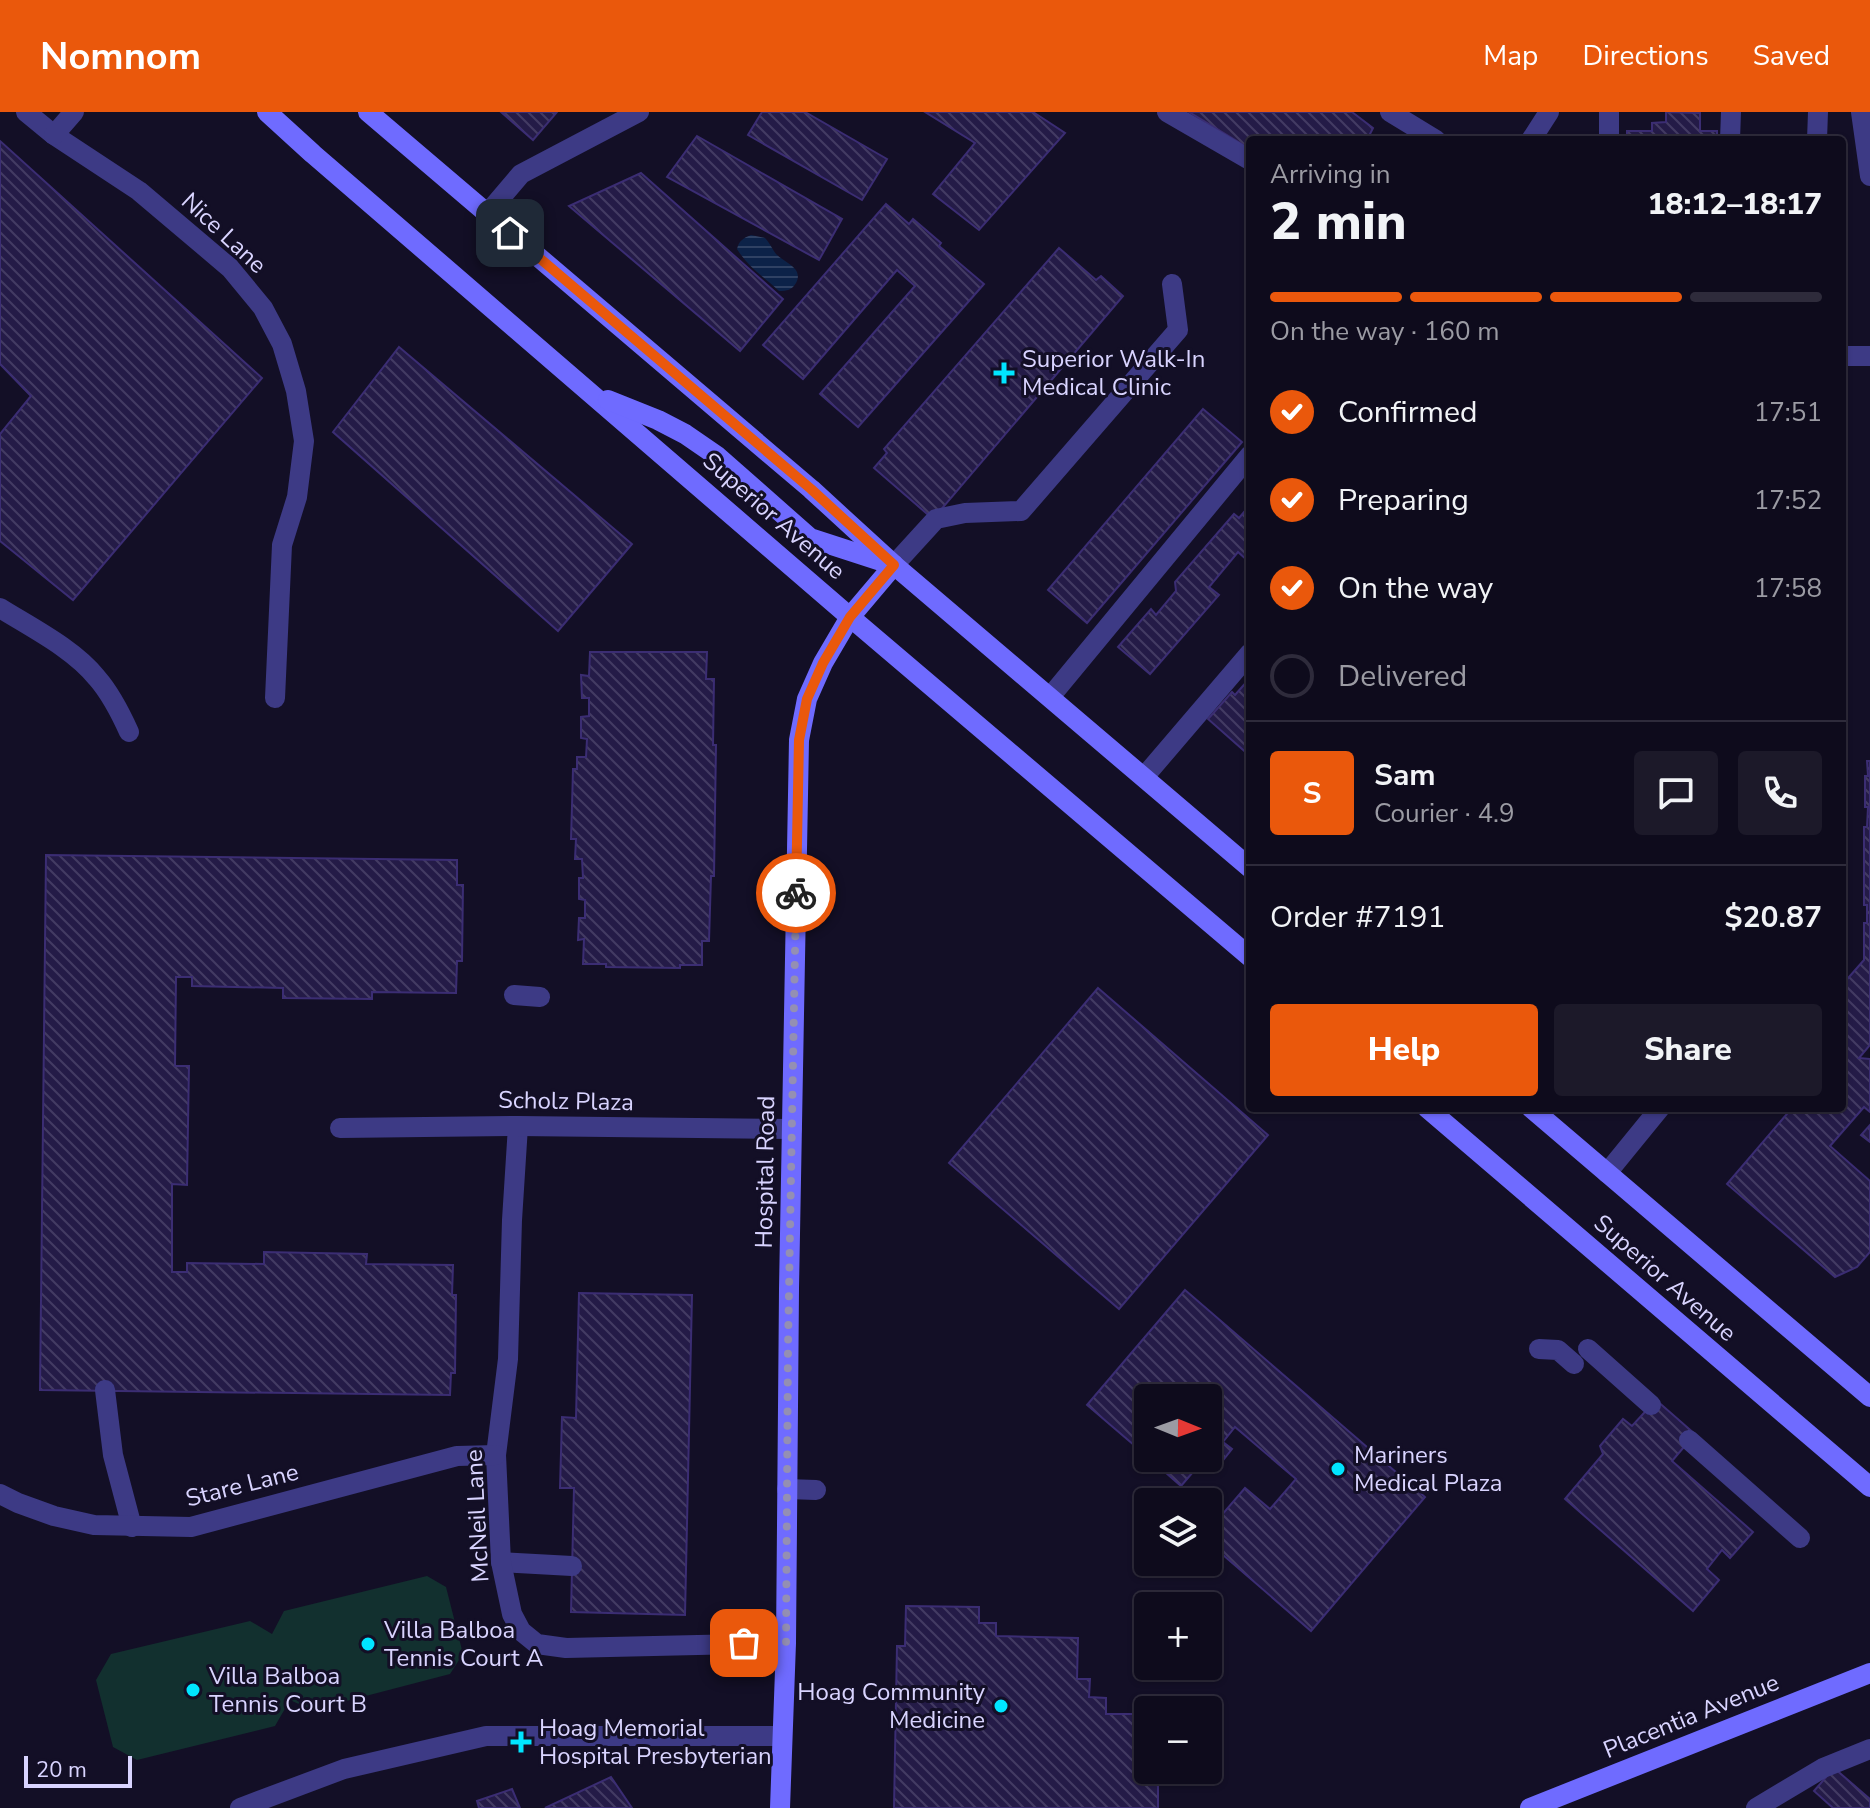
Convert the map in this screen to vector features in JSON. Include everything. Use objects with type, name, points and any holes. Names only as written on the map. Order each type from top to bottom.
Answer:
[{"type":"main road","name":"Superior Avenue","points":[[267,112],[850,617],[1246,954]]},
{"type":"main road","name":"Superior Avenue","points":[[368,112],[1246,865]]},
{"type":"main road","points":[[591,393],[685,434],[742,476],[810,538],[894,565]]},
{"type":"main road","name":"Hospital Road","points":[[780,1808],[786,1643],[799,740],[807,699],[823,663],[850,617],[894,565]]},
{"type":"main road","name":"Superior Avenue","points":[[1432,1112],[1870,1487]]},
{"type":"main road","name":"Superior Avenue","points":[[1536,1112],[1870,1397]]},
{"type":"main road","name":"Placentia Avenue","points":[[1530,1808],[1870,1673]]},
{"type":"street","name":"Nice Lane","points":[[26,112],[54,135],[139,191],[230,268],[263,308],[282,344],[296,391],[304,441],[297,497],[282,545],[275,698]]},
{"type":"street","points":[[54,135],[74,112]]},
{"type":"street","points":[[487,214],[521,174],[639,112]]},
{"type":"street","points":[[1167,112],[1246,158]]},
{"type":"street","points":[[1390,112],[1429,136]]},
{"type":"street","points":[[1534,136],[1549,112]]},
{"type":"street","points":[[1609,112],[1609,136]]},
{"type":"street","points":[[1730,136],[1731,112]]},
{"type":"street","points":[[1817,136],[1818,112]]},
{"type":"street","points":[[1861,112],[1870,176]]},
{"type":"street","points":[[894,565],[936,519],[965,513],[1021,511],[1178,330],[1172,284]]},
{"type":"street","points":[[1846,356],[1870,356]]},
{"type":"street","points":[[1050,697],[1246,460]]},
{"type":"street","points":[[0,608],[64,649],[96,675],[117,705],[129,732]]},
{"type":"street","points":[[1144,777],[1246,658]]},
{"type":"street","points":[[514,995],[540,997]]},
{"type":"street","points":[[1607,1173],[1657,1112]]},
{"type":"street","name":"McNeil Lane","points":[[518,1126],[508,1359],[496,1455],[501,1562],[512,1614],[521,1631],[537,1644],[566,1648],[786,1643]]},
{"type":"street","name":"Scholz Plaza","points":[[340,1128],[792,1129]]},
{"type":"street","points":[[1539,1349],[1581,1356],[1651,1405]]},
{"type":"street","points":[[105,1390],[113,1455],[132,1527]]},
{"type":"street","points":[[1689,1440],[1800,1538]]},
{"type":"street","name":"Stare Lane","points":[[0,1494],[54,1516],[94,1525],[191,1527],[457,1456],[496,1455]]},
{"type":"street","points":[[787,1489],[816,1490]]},
{"type":"street","points":[[501,1562],[572,1566]]},
{"type":"street","points":[[240,1808],[287,1800],[344,1769],[486,1736],[782,1736]]},
{"type":"street","points":[[1756,1808],[1823,1768],[1870,1749]]},
{"type":"green space","points":[[427,1576],[446,1587],[463,1654],[450,1674],[312,1710],[290,1700],[275,1726],[137,1760],[113,1747],[96,1680],[111,1654],[250,1621],[272,1634],[284,1611]]},
{"type":"water","points":[[751,235],[765,238],[776,254],[796,270],[798,278],[791,289],[779,291],[741,255],[737,249],[739,244]]},
{"type":"building","points":[[501,112],[557,112],[533,140]]},
{"type":"building","points":[[762,112],[805,112],[887,159],[862,200],[748,135]]},
{"type":"building","points":[[925,112],[1033,112],[1065,133],[979,230],[933,194],[975,143]]},
{"type":"building","points":[[1189,112],[1352,112],[1373,128],[1369,136],[1246,136],[1246,147]]},
{"type":"building","points":[[1666,112],[1700,113],[1700,131],[1717,131],[1717,136],[1627,136],[1627,131],[1652,131],[1652,123],[1666,122]]},
{"type":"building","points":[[697,136],[842,219],[819,260],[667,177]]},
{"type":"building","points":[[0,141],[262,378],[73,600],[0,541],[0,434],[31,396],[0,364]]},
{"type":"building","points":[[641,173],[783,299],[740,351],[569,206]]},
{"type":"building","points":[[886,204],[909,224],[913,219],[984,284],[858,427],[820,394],[915,286],[897,270],[803,379],[763,345]]},
{"type":"building","name":"Superior Walk-In Medical Clinic","points":[[1059,248],[1096,280],[1101,276],[1123,296],[933,519],[874,468],[887,453],[884,449]]},
{"type":"building","points":[[399,347],[632,544],[558,631],[333,432]]},
{"type":"building","points":[[1203,409],[1242,442],[1087,623],[1048,590]]},
{"type":"building","points":[[1246,510],[1246,559],[1238,552],[1209,587],[1219,595],[1150,674],[1118,647],[1151,609],[1156,615],[1176,591],[1175,582],[1234,514],[1239,518]]},
{"type":"building","points":[[590,652],[707,652],[706,679],[714,679],[714,876],[711,876],[709,941],[702,941],[702,965],[680,965],[680,968],[583,964],[584,939],[578,940],[579,918],[585,918],[585,900],[579,899],[579,878],[583,878],[582,859],[575,859],[576,839],[571,839],[573,769],[577,769],[577,757],[586,757],[587,739],[581,738],[581,717],[589,716],[589,698],[582,698],[581,675],[589,676]]},
{"type":"building","points":[[1246,683],[1246,752],[1208,719],[1232,692],[1235,695]]},
{"type":"building","points":[[1867,761],[1870,761],[1870,1045],[1859,1058],[1870,1059],[1870,1112],[1864,1107],[1830,1146],[1870,1181],[1870,1252],[1857,1267],[1835,1277],[1727,1184],[1789,1112],[1846,1112],[1846,980],[1864,960],[1864,923],[1867,923],[1867,905],[1864,905],[1864,827],[1867,827],[1868,807],[1865,807],[1865,776],[1868,776]]},
{"type":"building","points":[[46,855],[457,860],[457,885],[463,885],[462,961],[457,961],[456,993],[372,992],[372,999],[283,998],[283,988],[192,986],[192,977],[176,977],[175,1066],[189,1066],[187,1185],[172,1184],[172,1272],[187,1272],[187,1263],[264,1264],[264,1252],[367,1254],[366,1264],[453,1265],[452,1295],[456,1295],[455,1373],[451,1373],[450,1395],[40,1390]]},
{"type":"building","points":[[1098,988],[1268,1135],[1119,1309],[949,1163]]},
{"type":"building","points":[[1870,1125],[1870,1142],[1861,1135]]},
{"type":"building","name":"Mariners Medical Plaza","points":[[1185,1290],[1425,1497],[1311,1631],[1222,1554],[1222,1515],[1245,1488],[1270,1509],[1296,1479],[1235,1427],[1223,1442],[1232,1449],[1224,1459],[1222,1457],[1222,1384],[1134,1384],[1134,1445],[1087,1405]]},
{"type":"building","points":[[579,1293],[692,1295],[685,1615],[571,1612],[574,1488],[560,1488],[562,1417],[576,1418]]},
{"type":"building","points":[[1656,1400],[1695,1434],[1672,1461],[1753,1532],[1730,1558],[1722,1550],[1707,1569],[1719,1580],[1693,1611],[1565,1499],[1603,1454],[1600,1446],[1623,1419],[1632,1426]]},
{"type":"building","points":[[1165,1472],[1193,1472],[1181,1486]]},
{"type":"building","name":"Hoag Community Medicine","points":[[906,1606],[979,1607],[979,1623],[996,1623],[996,1636],[1078,1638],[1077,1679],[1090,1679],[1089,1697],[1106,1698],[1106,1714],[1134,1714],[1134,1784],[1158,1784],[1158,1808],[894,1808],[897,1646],[905,1646]]},
{"type":"building","points":[[1834,1768],[1870,1799],[1870,1808],[1833,1808],[1814,1791]]},
{"type":"building","points":[[611,1777],[632,1808],[545,1808]]},
{"type":"building","points":[[512,1789],[520,1808],[479,1808],[477,1801]]},
{"type":"way so far","points":[[744,1643],[786,1643],[796,893]]},
{"type":"place","name":"Superior Walk-In Medical Clinic","points":[[1004,373]]},
{"type":"place","name":"Mariners Medical Plaza","points":[[1338,1469]]},
{"type":"place","name":"Villa Balboa Tennis Court A","points":[[368,1644]]},
{"type":"place","name":"Villa Balboa Tennis Court B","points":[[193,1690]]},
{"type":"place","name":"Hoag Community Medicine","points":[[1001,1706]]},
{"type":"place","name":"Hoag Memorial Hospital Presbyterian","points":[[521,1742]]},
{"type":"route","points":[[510,233],[811,489],[894,565],[850,617],[823,663],[807,699],[799,740],[796,893]]}]
